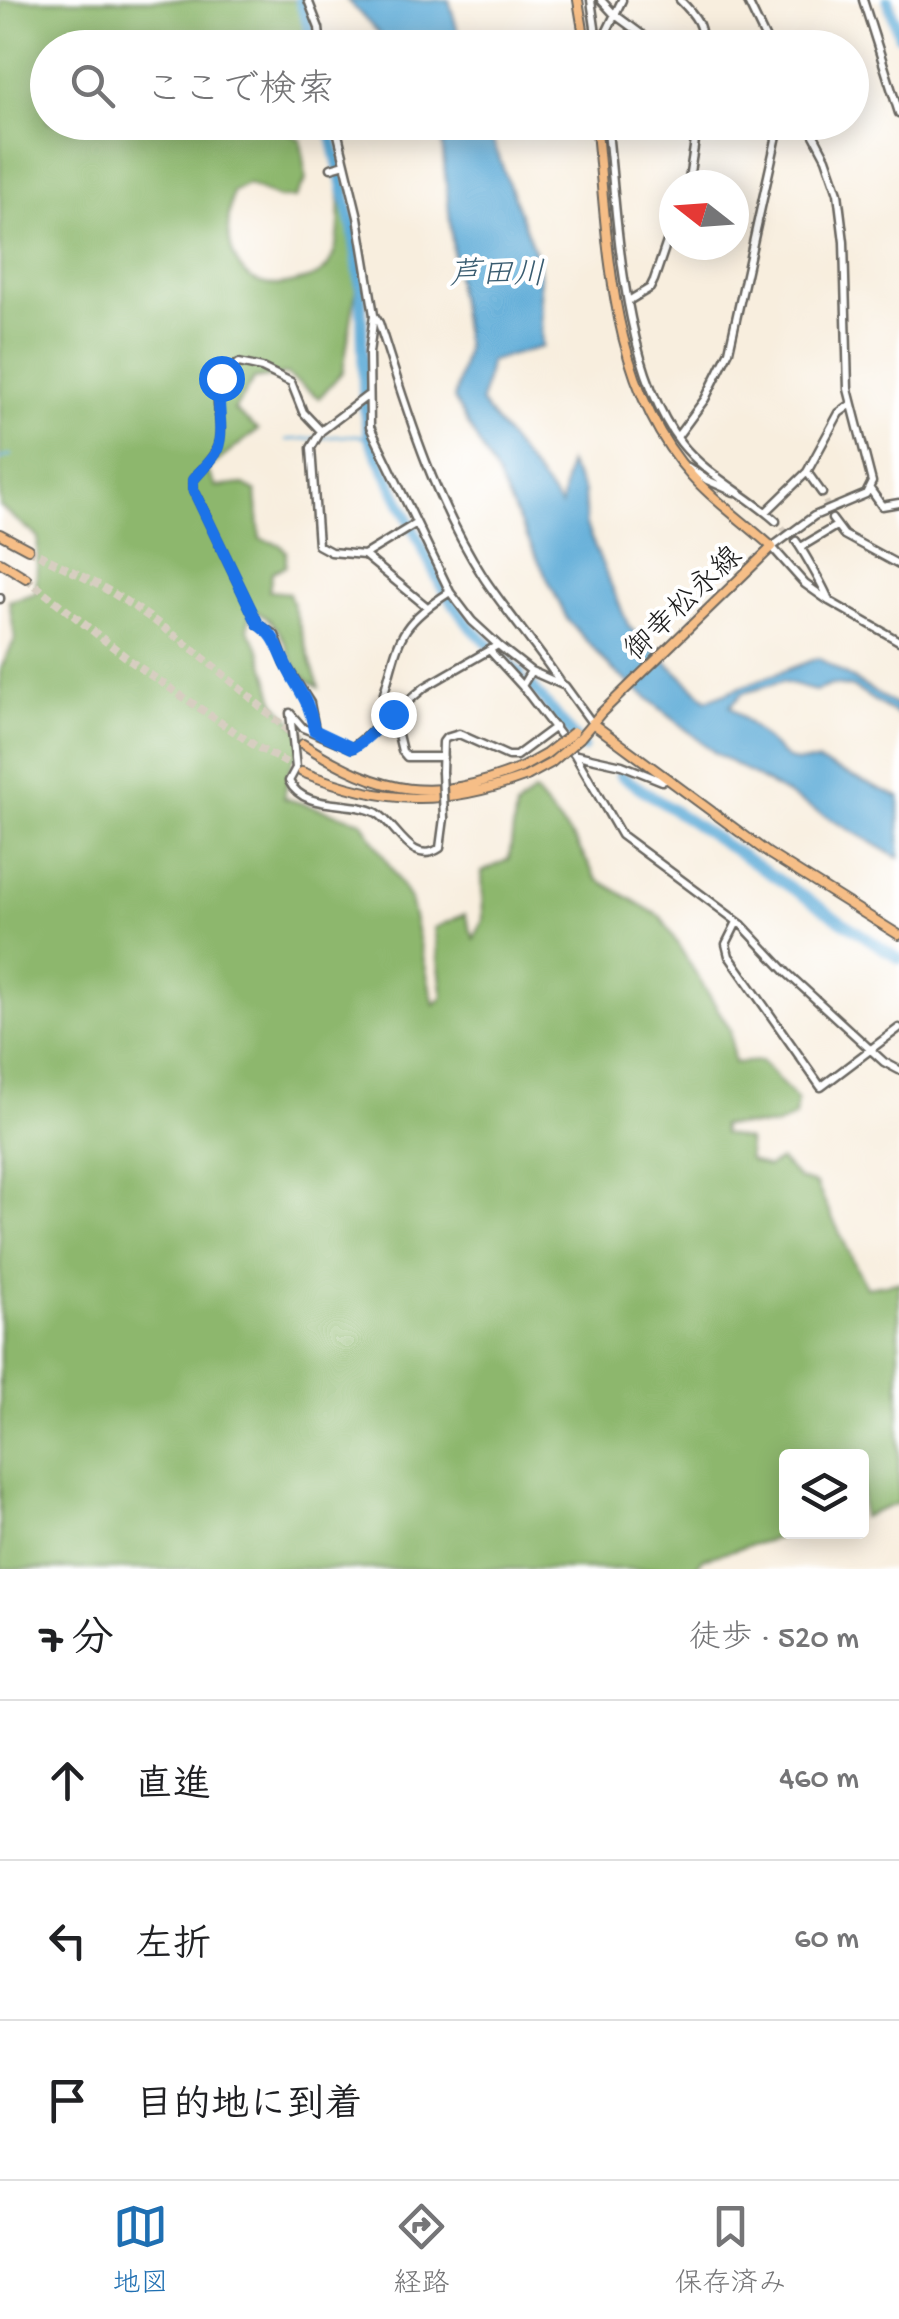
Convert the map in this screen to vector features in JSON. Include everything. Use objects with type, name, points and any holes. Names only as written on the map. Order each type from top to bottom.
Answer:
[{"type":"main road","points":[[578,0],[583,30]]},
{"type":"main road","name":"御幸松永線","points":[[592,724],[772,547],[704,489],[679,460],[646,406],[627,352],[611,264],[598,140]]},
{"type":"main road","points":[[0,534],[28,549]]},
{"type":"main road","points":[[0,562],[26,578]]},
{"type":"main road","points":[[302,772],[357,791],[430,799],[485,792],[524,772],[592,724],[768,853],[899,936]]},
{"type":"main road","points":[[304,744],[352,773],[402,788],[464,788],[524,772]]},
{"type":"street","points":[[308,0],[319,30]]},
{"type":"street","points":[[591,0],[597,30]]},
{"type":"street","points":[[601,0],[636,30]]},
{"type":"street","points":[[608,30],[622,0]]},
{"type":"street","points":[[680,0],[701,30]]},
{"type":"street","points":[[746,0],[761,30]]},
{"type":"street","points":[[863,0],[899,113]]},
{"type":"street","points":[[339,140],[358,218],[374,315],[368,396],[370,427],[448,594],[472,621],[531,671],[561,683]]},
{"type":"street","points":[[609,140],[630,302],[649,383],[677,437],[697,458],[776,521]]},
{"type":"street","points":[[690,170],[695,140]]},
{"type":"street","points":[[677,437],[705,399],[729,351],[776,140]]},
{"type":"street","points":[[816,140],[832,172],[841,208],[850,405],[872,482],[870,489],[814,516],[772,547],[805,584],[829,602],[899,640]]},
{"type":"street","points":[[332,168],[345,164]]},
{"type":"street","points":[[630,302],[650,288],[661,260]]},
{"type":"street","points":[[627,352],[630,302]]},
{"type":"street","points":[[374,315],[416,439],[455,527],[514,622],[592,724]]},
{"type":"street","points":[[314,730],[310,703],[285,664],[275,635],[258,624],[193,489],[193,480],[217,452],[218,390],[221,378],[238,363],[262,368],[292,382],[303,412],[318,436]]},
{"type":"street","points":[[368,396],[318,436],[310,457],[318,545],[331,552],[364,554],[415,524]]},
{"type":"street","points":[[766,512],[807,472],[839,413],[850,405]]},
{"type":"street","points":[[679,460],[707,480],[740,493]]},
{"type":"street","points":[[807,472],[822,493]]},
{"type":"street","points":[[870,489],[882,506],[899,503]]},
{"type":"street","points":[[829,602],[829,594],[814,576],[798,544],[834,523],[844,535],[899,564]]},
{"type":"street","points":[[364,554],[426,606]]},
{"type":"street","points":[[442,757],[407,757],[402,752],[393,714],[383,698],[404,628],[426,606],[448,594]]},
{"type":"street","points":[[498,645],[425,687],[352,748],[304,728],[290,714],[296,768],[289,780],[298,792],[313,800],[374,812],[409,846],[429,854],[440,848],[444,840],[443,742],[452,734],[459,734],[516,756],[555,727]]},
{"type":"street","points":[[490,652],[555,727],[621,834],[737,922],[884,1062],[899,1070]]},
{"type":"street","points":[[522,686],[531,671]]},
{"type":"street","points":[[575,755],[622,765],[662,781],[668,779]]},
{"type":"street","points":[[737,922],[726,944],[729,956],[818,1085],[824,1087],[899,1028]]},
{"type":"green space","points":[[0,0],[296,0],[305,30],[30,30],[30,140],[301,140],[306,180],[295,198],[279,198],[247,184],[233,192],[229,211],[231,246],[245,274],[258,282],[296,282],[326,268],[338,236],[340,187],[349,186],[356,291],[343,371],[319,398],[286,374],[254,379],[234,410],[258,430],[207,470],[216,487],[243,484],[256,492],[260,539],[279,544],[286,551],[286,566],[272,572],[269,591],[289,593],[319,687],[298,670],[275,626],[250,609],[248,629],[260,650],[276,703],[307,736],[290,768],[284,798],[362,821],[410,899],[434,1005],[443,997],[434,928],[465,914],[474,939],[483,920],[482,872],[509,859],[516,808],[534,792],[575,841],[597,879],[661,917],[730,1029],[734,1063],[761,1061],[797,1100],[795,1117],[775,1126],[721,1125],[723,1134],[748,1140],[749,1160],[767,1167],[780,1160],[799,1179],[816,1184],[866,1287],[899,1282],[899,1503],[869,1514],[869,1449],[779,1449],[779,1537],[703,1558],[695,1569],[0,1569],[0,670],[15,639],[9,601],[36,593],[38,537],[0,507]]},
{"type":"water","points":[[347,0],[449,0],[457,30],[376,30]]},
{"type":"water","name":"芦田川","points":[[442,140],[492,140],[539,264],[542,347],[490,361],[481,403],[561,506],[568,463],[584,492],[586,526],[629,627],[707,700],[818,658],[899,707],[899,716],[852,687],[832,685],[815,691],[782,682],[743,693],[730,706],[786,758],[796,762],[817,761],[899,797],[899,858],[715,753],[613,670],[567,619],[497,476],[454,399],[466,348]]},
{"type":"waterway","points":[[300,0],[309,30]]},
{"type":"waterway","points":[[888,0],[899,36]]},
{"type":"waterway","points":[[332,140],[353,229],[361,291],[364,409],[370,440],[441,586],[468,624],[490,646]]},
{"type":"waterway","points":[[287,440],[358,435],[370,440]]},
{"type":"waterway","points":[[0,459],[11,455]]},
{"type":"waterway","points":[[501,657],[520,674]]},
{"type":"waterway","points":[[529,683],[583,748]]},
{"type":"waterway","points":[[620,775],[899,959]]},
{"type":"tunnel","points":[[822,493],[832,519]]},
{"type":"tunnel","points":[[776,521],[796,541]]},
{"type":"tunnel","points":[[28,549],[104,588],[157,622],[303,744]]},
{"type":"tunnel","points":[[26,578],[136,665],[257,747],[298,769]]},
{"type":"route","points":[[221,378],[217,452],[193,480],[193,489],[258,624],[275,635],[285,664],[310,703],[314,730],[352,748],[393,714]]}]
